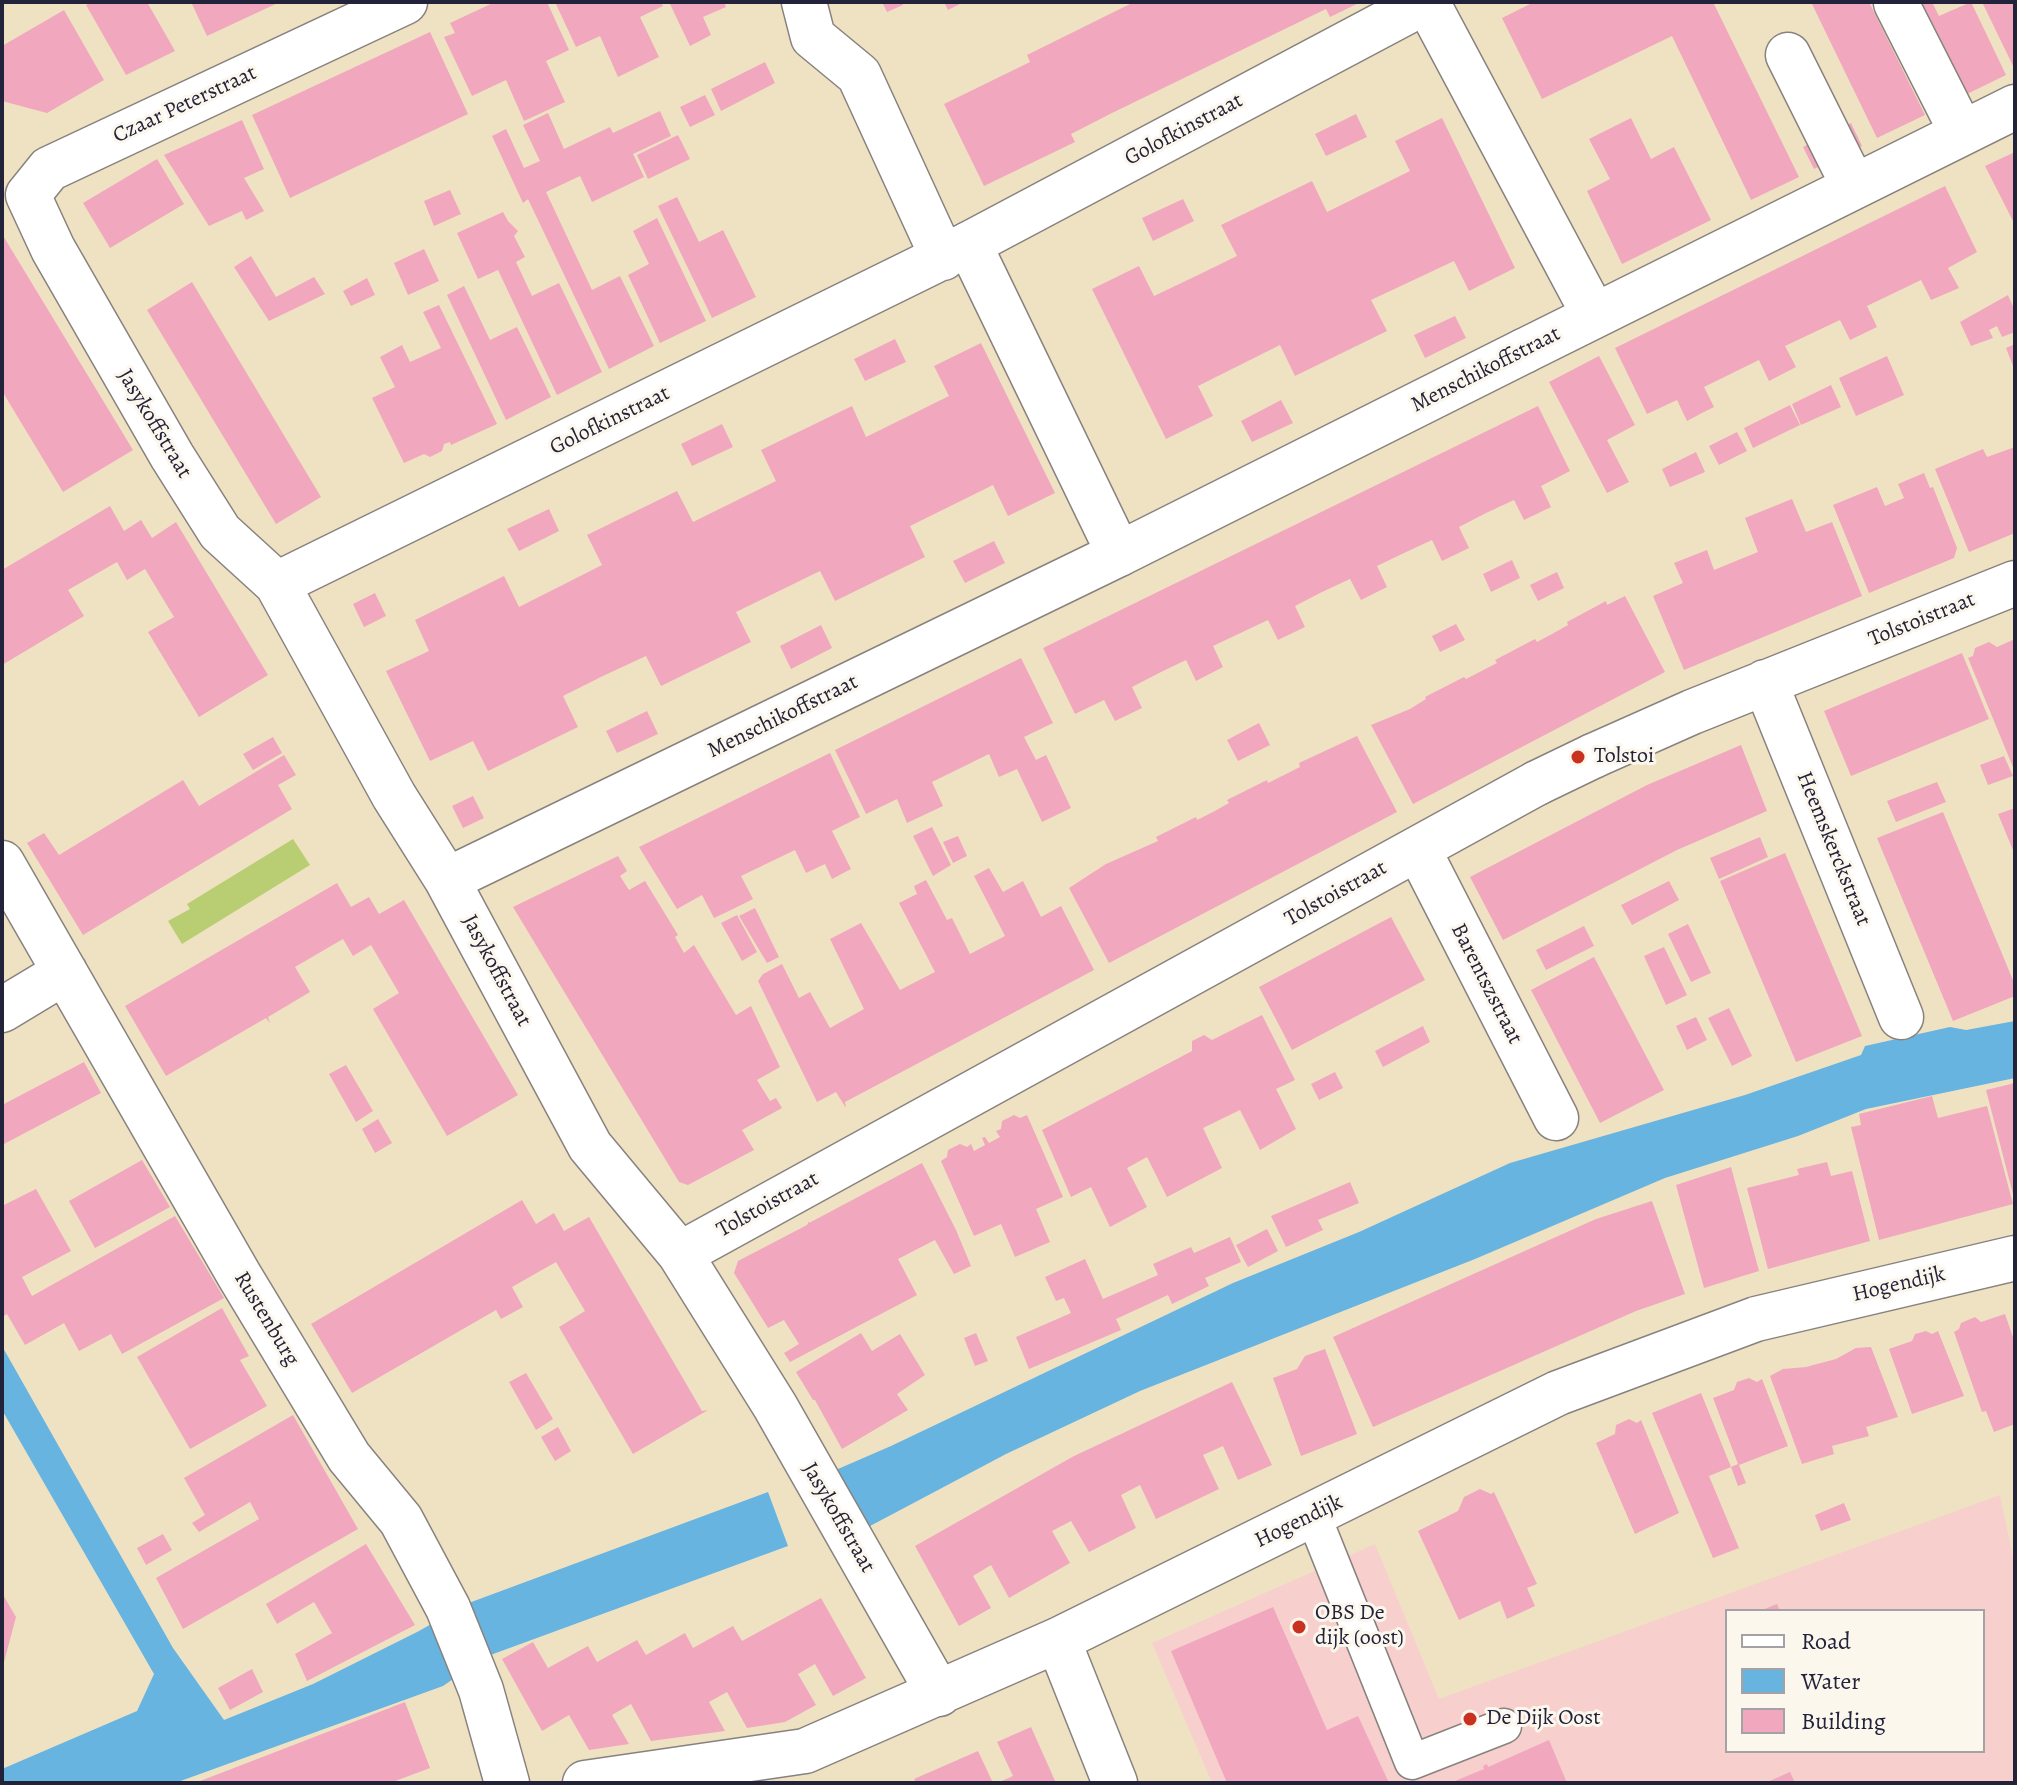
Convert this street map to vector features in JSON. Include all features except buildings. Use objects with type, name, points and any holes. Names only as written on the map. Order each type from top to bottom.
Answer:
[{"type":"street","name":"Czaar Peterstraat","points":[[53,249],[28,195],[49,169],[405,2]]},
{"type":"street","points":[[804,2],[813,37],[859,75],[1119,554]]},
{"type":"street","name":"Golofkinstraat","points":[[277,584],[956,251],[1426,2],[1594,315]]},
{"type":"street","points":[[1896,3],[1962,133]]},
{"type":"street","points":[[1788,55],[1854,187]]},
{"type":"street","name":"Menschikoffstraat","points":[[447,880],[1119,554],[2015,107]]},
{"type":"street","name":"Jasykoffstraat","points":[[53,249],[172,456],[220,532],[277,584],[394,796],[447,880],[590,1146],[680,1254],[775,1406],[939,1694]]},
{"type":"street","name":"Tolstoistraat","points":[[680,1254],[1537,783],[1765,682],[2015,583]]},
{"type":"street","name":"Heemskerckstraat","points":[[1765,682],[1901,1017]]},
{"type":"street","name":"Barentszstraat","points":[[1418,849],[1556,1118]]},
{"type":"street","name":"Rustenburg","points":[[2,863],[81,979],[239,1275],[349,1457],[401,1520],[448,1608],[481,1690],[507,1783]]},
{"type":"street","points":[[2,1010],[81,979]]},
{"type":"street","name":"Hogendijk","points":[[585,1783],[805,1751],[1058,1640],[1558,1393],[1756,1319],[2015,1258]]},
{"type":"street","points":[[1058,1640],[1115,1783]]},
{"type":"lane","points":[[1313,1515],[1412,1762],[1504,1726]]},
{"type":"shaded area","name":"OBS De dijk (oost)","points":[[2000,1495],[2015,1567],[2015,1783],[1212,1783],[1152,1643],[1375,1544],[1439,1699]]},
{"type":"green space","points":[[293,839],[310,865],[182,944],[168,921],[190,909],[187,904]]},
{"type":"water","points":[[2015,1021],[2015,1078],[1866,1109],[1798,1136],[1665,1178],[1475,1259],[1140,1391],[1006,1454],[838,1543],[801,1485],[891,1446],[1233,1283],[1359,1232],[1510,1163],[1745,1095],[1861,1055],[1865,1046],[1950,1027],[1966,1030]]},
{"type":"water","points":[[2,1346],[173,1648],[224,1720],[313,1684],[466,1604],[768,1492],[788,1546],[485,1657],[443,1686],[175,1783],[2,1783],[2,1769],[137,1711],[154,1674],[2,1410]]},
{"type":"place","name":"Tolstoi","points":[[1578,757]]},
{"type":"place","name":"OBS De dijk (oost)","points":[[1299,1627]]},
{"type":"place","name":"De Dijk Oost","points":[[1470,1719]]}]
